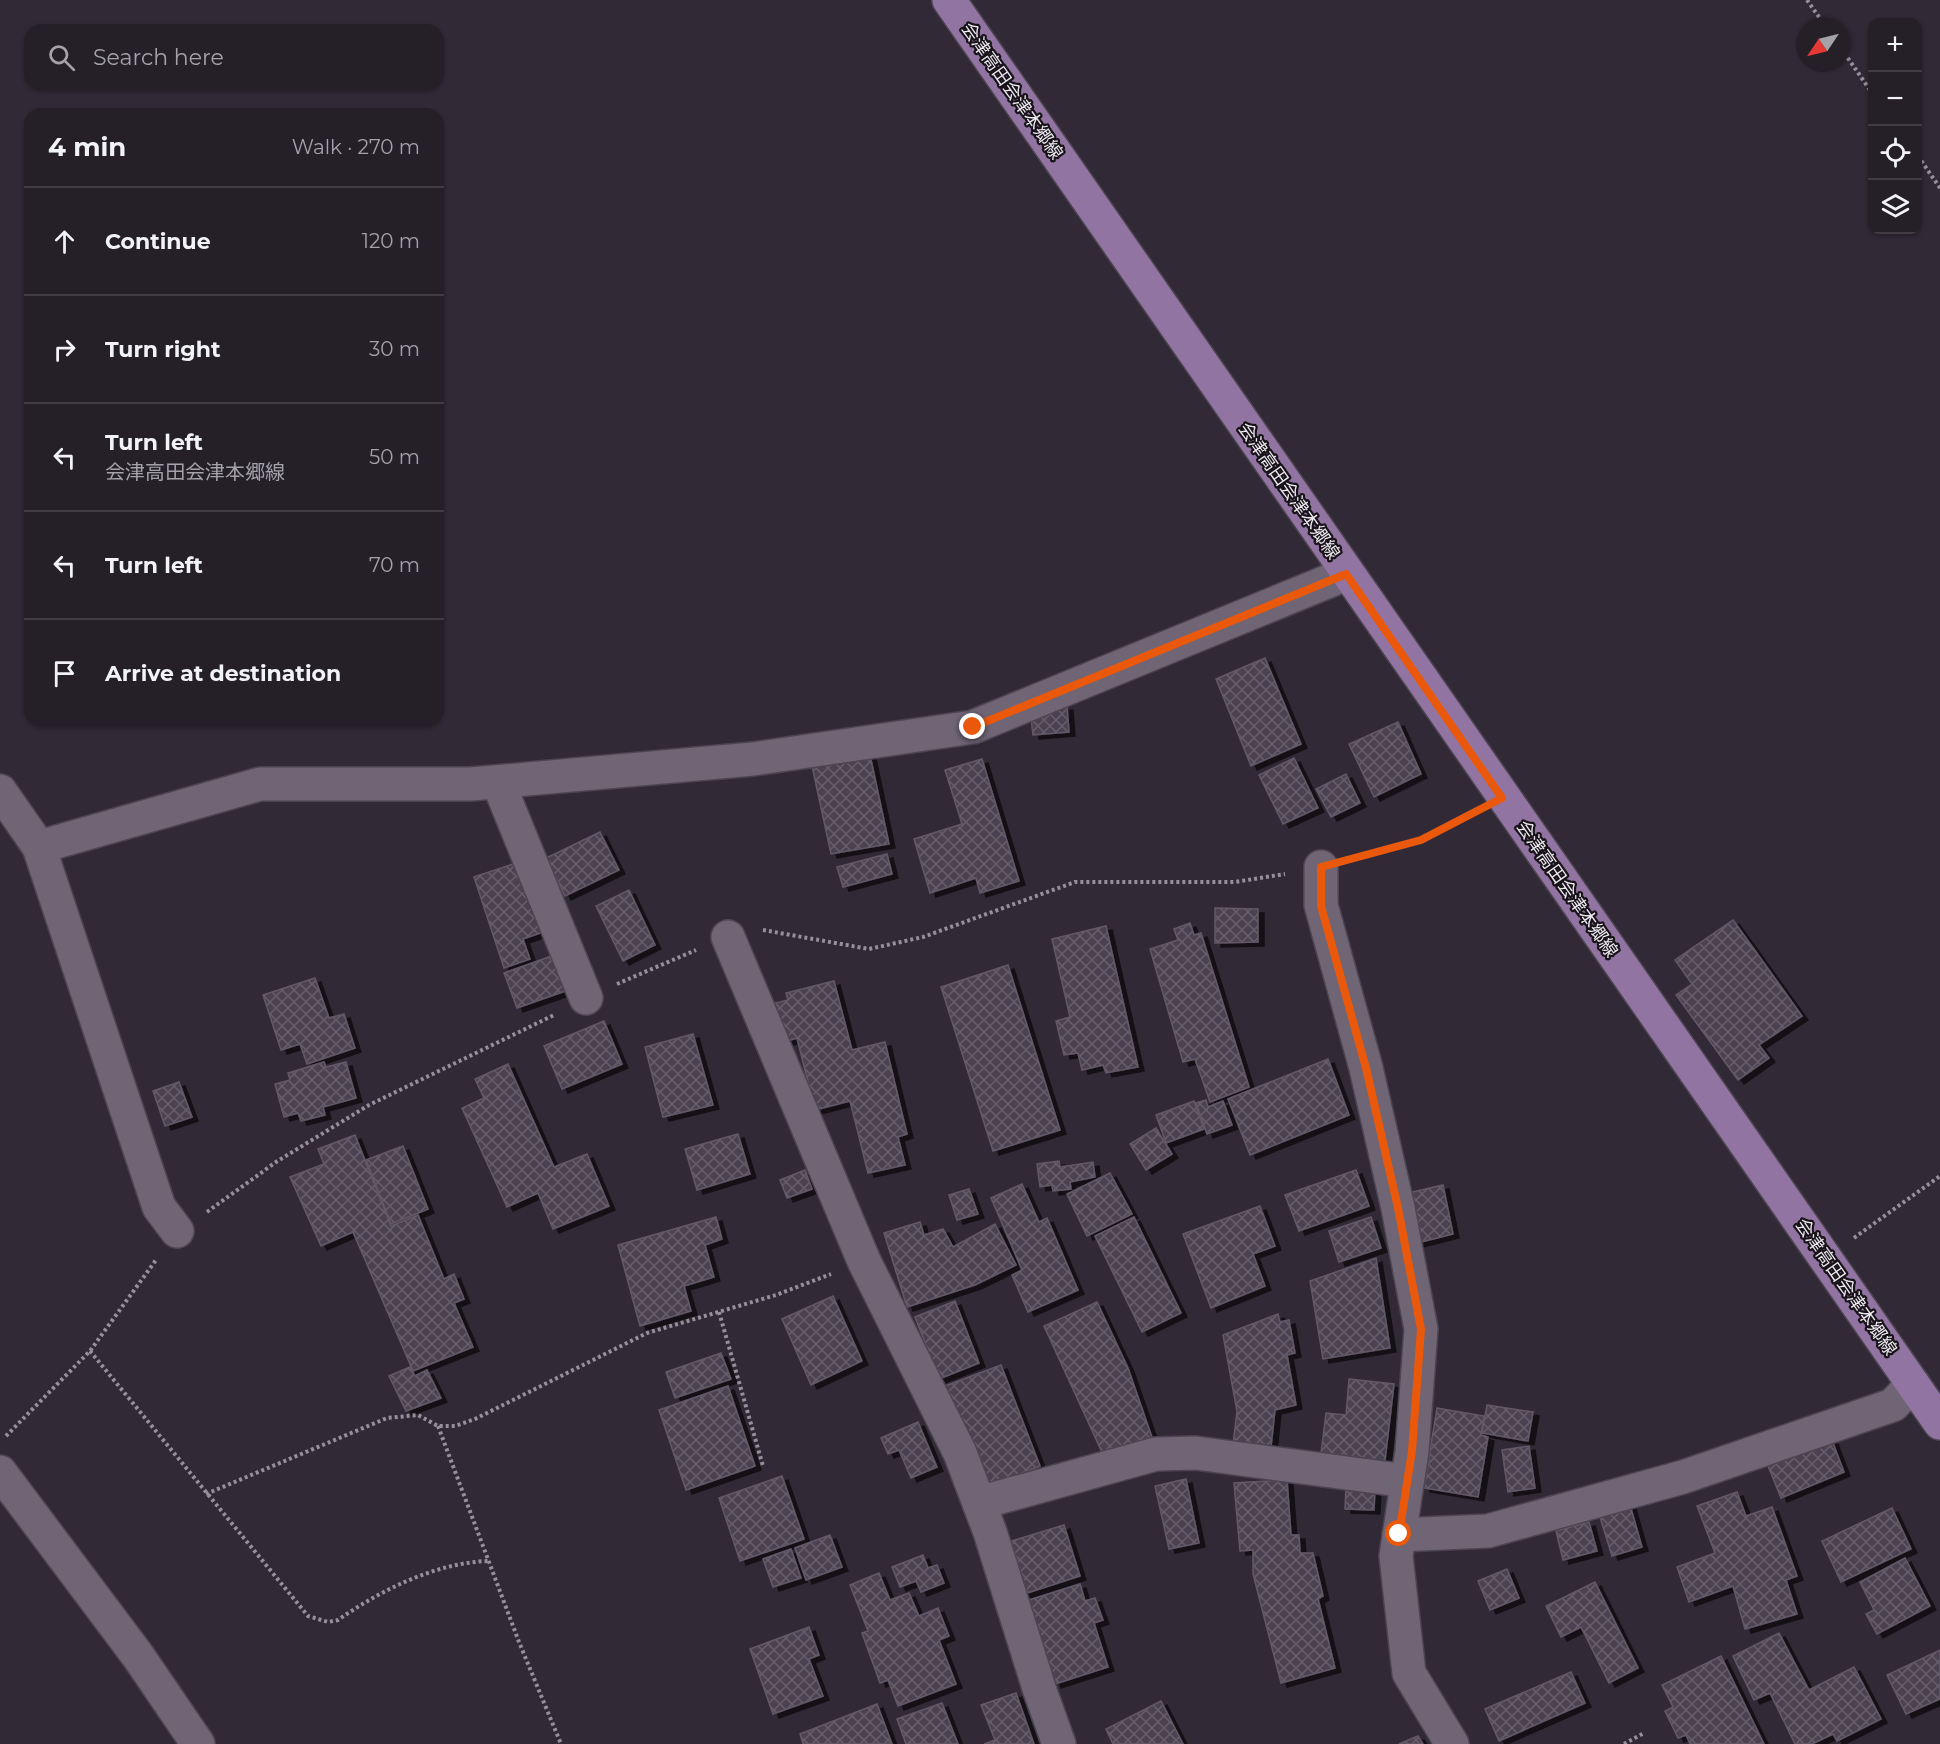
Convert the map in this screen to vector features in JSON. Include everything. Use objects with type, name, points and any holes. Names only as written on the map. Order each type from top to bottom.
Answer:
[{"type":"main road","name":"会津高田会津本郷線","points":[[949,0],[1346,574],[1827,1257],[1940,1423]]},
{"type":"street","points":[[39,847],[260,784],[498,782],[753,759],[973,727],[1346,574]]},
{"type":"street","points":[[498,782],[586,998]]},
{"type":"street","points":[[0,791],[39,847],[159,1207],[177,1231]]},
{"type":"street","points":[[1321,867],[1321,906],[1366,1068],[1398,1208],[1421,1329],[1412,1451],[1396,1556],[1409,1673],[1452,1744]]},
{"type":"street","points":[[728,937],[864,1262],[960,1454],[979,1503],[1059,1744]]},
{"type":"street","points":[[1399,1534],[1488,1531],[1683,1477],[1893,1405],[1912,1384]]},
{"type":"street","points":[[979,1503],[1156,1454],[1196,1453],[1407,1481]]},
{"type":"street","points":[[0,1472],[138,1656],[198,1744]]},
{"type":"path","points":[[1807,0],[1820,18]]},
{"type":"path","points":[[1850,61],[1868,87]]},
{"type":"path","points":[[1922,163],[1940,188]]},
{"type":"path","points":[[0,1443],[90,1352],[177,1231],[276,1162],[369,1105],[428,1074],[506,1041],[586,998],[728,937],[766,929],[868,949],[923,937],[1075,882],[1235,882],[1321,867],[1421,840],[1502,798]]},
{"type":"path","points":[[1827,1257],[1940,1176]]},
{"type":"path","points":[[206,1494],[387,1418],[418,1415],[438,1426],[455,1426],[475,1419],[647,1333],[776,1295],[864,1262]]},
{"type":"path","points":[[719,1312],[763,1466]]},
{"type":"path","points":[[90,1352],[298,1606],[315,1620],[338,1620],[409,1581],[432,1572],[468,1562],[488,1561]]},
{"type":"path","points":[[438,1426],[488,1561],[561,1744]]},
{"type":"path","points":[[1624,1744],[1644,1733]]},
{"type":"building","points":[[1265,658],[1301,744],[1251,766],[1216,679]]},
{"type":"building","points":[[1067,706],[1069,732],[1033,735],[1030,710]]},
{"type":"building","points":[[1398,722],[1421,774],[1374,797],[1349,744]]},
{"type":"building","points":[[870,755],[889,844],[831,854],[812,766]]},
{"type":"building","points":[[1294,758],[1318,808],[1283,824],[1259,775]]},
{"type":"building","points":[[982,759],[1019,881],[980,893],[976,878],[930,893],[914,839],[962,824],[945,770]]},
{"type":"building","points":[[1346,774],[1360,803],[1331,817],[1316,789]]},
{"type":"building","points":[[600,832],[619,870],[565,896],[546,858]]},
{"type":"building","points":[[887,854],[892,874],[843,887],[837,867]]},
{"type":"building","points":[[522,861],[546,931],[523,939],[530,959],[504,968],[474,877]]},
{"type":"building","points":[[629,890],[655,945],[623,961],[596,906]]},
{"type":"building","points":[[1215,908],[1258,909],[1258,942],[1215,943]]},
{"type":"building","points":[[1733,920],[1802,1016],[1759,1045],[1769,1058],[1738,1080],[1676,995],[1692,984],[1675,960]]},
{"type":"building","points":[[1190,923],[1194,935],[1201,933],[1249,1087],[1210,1102],[1195,1059],[1183,1062],[1150,949],[1178,940],[1174,929]]},
{"type":"building","points":[[1106,926],[1138,1067],[1106,1073],[1103,1065],[1082,1070],[1078,1053],[1064,1055],[1056,1021],[1070,1017],[1052,939]]},
{"type":"building","points":[[560,953],[571,989],[517,1008],[504,973]]},
{"type":"building","points":[[1008,965],[1060,1130],[993,1151],[941,987]]},
{"type":"building","points":[[315,978],[329,1018],[344,1014],[355,1048],[307,1064],[300,1044],[281,1050],[263,995]]},
{"type":"building","points":[[834,981],[852,1050],[885,1042],[907,1134],[898,1137],[905,1165],[868,1173],[850,1101],[815,1110],[797,1038],[781,1043],[768,1005],[788,1000],[786,993]]},
{"type":"building","points":[[604,1021],[622,1064],[562,1089],[544,1046]]},
{"type":"building","points":[[693,1034],[713,1105],[663,1117],[645,1047]]},
{"type":"building","points":[[1328,1059],[1349,1115],[1250,1155],[1228,1099]]},
{"type":"building","points":[[324,1062],[326,1067],[346,1062],[356,1098],[323,1107],[325,1115],[301,1121],[298,1113],[284,1117],[275,1084],[290,1080],[288,1073]]},
{"type":"building","points":[[508,1064],[554,1167],[587,1154],[609,1206],[553,1229],[538,1193],[507,1207],[462,1108],[484,1098],[475,1079]]},
{"type":"building","points":[[179,1082],[192,1117],[165,1126],[153,1091]]},
{"type":"building","points":[[1206,1100],[1208,1107],[1223,1101],[1232,1125],[1207,1134],[1196,1103]]},
{"type":"building","points":[[1194,1101],[1204,1129],[1166,1143],[1156,1115]]},
{"type":"building","points":[[1156,1128],[1172,1154],[1146,1170],[1130,1144]]},
{"type":"building","points":[[738,1134],[750,1174],[697,1190],[685,1149]]},
{"type":"building","points":[[355,1135],[391,1226],[418,1215],[444,1279],[454,1274],[464,1299],[454,1303],[473,1347],[413,1371],[353,1232],[321,1246],[290,1177],[324,1164],[318,1149]]},
{"type":"building","points":[[403,1146],[428,1209],[391,1224],[366,1160]]},
{"type":"building","points":[[1059,1161],[1060,1167],[1093,1162],[1095,1177],[1070,1182],[1071,1189],[1053,1191],[1052,1185],[1040,1187],[1037,1164]]},
{"type":"building","points":[[805,1170],[812,1189],[787,1198],[780,1180]]},
{"type":"building","points":[[1356,1170],[1369,1206],[1299,1231],[1285,1195]]},
{"type":"building","points":[[1110,1173],[1132,1214],[1087,1236],[1067,1194]]},
{"type":"building","points":[[1022,1184],[1039,1222],[1047,1218],[1078,1290],[1028,1312],[1012,1275],[1022,1270],[991,1198]]},
{"type":"building","points":[[1443,1185],[1453,1234],[1417,1243],[1408,1193]]},
{"type":"building","points":[[969,1189],[978,1214],[957,1220],[949,1195]]},
{"type":"building","points":[[1260,1206],[1275,1246],[1253,1254],[1265,1286],[1211,1308],[1183,1234]]},
{"type":"building","points":[[716,1217],[722,1239],[705,1245],[714,1277],[684,1286],[691,1311],[640,1326],[618,1245]]},
{"type":"building","points":[[1134,1217],[1181,1313],[1142,1332],[1095,1236]]},
{"type":"building","points":[[1371,1217],[1381,1248],[1339,1262],[1329,1231]]},
{"type":"building","points":[[920,1222],[924,1235],[943,1229],[953,1247],[995,1224],[1016,1265],[975,1285],[907,1307],[884,1233]]},
{"type":"building","points":[[1376,1258],[1390,1348],[1323,1359],[1310,1281]]},
{"type":"building","points":[[833,1296],[862,1361],[811,1385],[782,1319]]},
{"type":"building","points":[[955,1301],[979,1363],[939,1379],[915,1317]]},
{"type":"building","points":[[1097,1302],[1128,1368],[1153,1440],[1106,1461],[1044,1326]]},
{"type":"building","points":[[1278,1314],[1280,1322],[1289,1320],[1295,1353],[1287,1355],[1296,1405],[1275,1410],[1270,1456],[1232,1453],[1237,1411],[1223,1335]]},
{"type":"building","points":[[721,1353],[731,1379],[675,1398],[666,1372]]},
{"type":"building","points":[[1001,1365],[1040,1466],[984,1488],[945,1386]]},
{"type":"building","points":[[410,1367],[415,1376],[427,1370],[441,1398],[406,1411],[389,1376]]},
{"type":"building","points":[[1349,1379],[1394,1384],[1384,1469],[1320,1461],[1326,1413],[1346,1415]]},
{"type":"building","points":[[728,1386],[755,1466],[686,1490],[659,1410]]},
{"type":"building","points":[[1487,1405],[1533,1412],[1528,1441],[1482,1433]]},
{"type":"building","points":[[1437,1408],[1484,1416],[1481,1435],[1488,1437],[1478,1497],[1424,1488]]},
{"type":"building","points":[[918,1422],[937,1467],[911,1478],[899,1450],[888,1454],[881,1438]]},
{"type":"building","points":[[1830,1435],[1844,1472],[1781,1498],[1766,1461]]},
{"type":"building","points":[[1529,1446],[1535,1488],[1508,1492],[1502,1450]]},
{"type":"building","points":[[782,1476],[804,1539],[740,1561],[719,1498]]},
{"type":"building","points":[[1186,1479],[1199,1543],[1169,1549],[1155,1486]]},
{"type":"building","points":[[1287,1480],[1291,1535],[1299,1535],[1300,1553],[1313,1553],[1323,1596],[1318,1599],[1335,1668],[1281,1683],[1253,1574],[1253,1550],[1240,1551],[1234,1483]]},
{"type":"building","points":[[1346,1486],[1375,1488],[1374,1510],[1345,1509]]},
{"type":"building","points":[[1737,1492],[1746,1516],[1772,1507],[1797,1576],[1786,1580],[1797,1614],[1745,1629],[1733,1586],[1689,1602],[1677,1567],[1715,1553],[1697,1506]]},
{"type":"building","points":[[1630,1505],[1642,1547],[1612,1556],[1599,1514]]},
{"type":"building","points":[[1892,1508],[1911,1549],[1841,1582],[1822,1541]]},
{"type":"building","points":[[1589,1522],[1597,1551],[1563,1560],[1556,1531]]},
{"type":"building","points":[[1064,1525],[1080,1576],[1024,1594],[1008,1542]]},
{"type":"building","points":[[830,1535],[842,1567],[806,1580],[795,1548]]},
{"type":"building","points":[[791,1549],[801,1578],[773,1587],[763,1559]]},
{"type":"building","points":[[923,1555],[928,1568],[937,1565],[944,1583],[921,1592],[916,1581],[900,1587],[892,1567]]},
{"type":"building","points":[[1905,1558],[1930,1606],[1877,1634],[1866,1614],[1874,1610],[1860,1582]]},
{"type":"building","points":[[1507,1569],[1519,1598],[1490,1610],[1478,1581]]},
{"type":"building","points":[[879,1573],[890,1600],[909,1593],[919,1616],[938,1608],[949,1636],[939,1640],[956,1684],[898,1706],[888,1680],[880,1683],[862,1633],[868,1631],[850,1585]]},
{"type":"building","points":[[1595,1582],[1638,1668],[1609,1683],[1581,1627],[1561,1637],[1546,1606]]},
{"type":"building","points":[[1080,1584],[1085,1601],[1095,1598],[1103,1620],[1094,1623],[1108,1667],[1055,1684],[1029,1600]]},
{"type":"building","points":[[809,1627],[819,1655],[809,1659],[823,1696],[773,1714],[750,1649]]},
{"type":"building","points":[[1779,1633],[1809,1690],[1854,1667],[1881,1719],[1837,1741],[1833,1734],[1812,1744],[1795,1744],[1770,1693],[1754,1700],[1733,1656]]},
{"type":"building","points":[[1940,1650],[1940,1699],[1906,1714],[1887,1675]]},
{"type":"building","points":[[1721,1656],[1764,1744],[1690,1744],[1686,1735],[1678,1738],[1665,1711],[1673,1707],[1662,1685]]},
{"type":"building","points":[[1571,1672],[1585,1703],[1499,1741],[1485,1709]]},
{"type":"building","points":[[1016,1693],[1034,1744],[984,1744],[995,1740],[981,1705]]},
{"type":"building","points":[[1161,1701],[1183,1744],[1113,1744],[1106,1729]]},
{"type":"building","points":[[942,1703],[958,1744],[906,1744],[897,1719]]},
{"type":"building","points":[[877,1704],[892,1744],[803,1744],[800,1734]]},
{"type":"building","points":[[1418,1736],[1423,1744],[1399,1744]]},
{"type":"route","points":[[973,727],[1346,574],[1502,798],[1421,840],[1321,867],[1321,906],[1366,1068],[1398,1208],[1421,1329],[1412,1451],[1399,1534]]}]
